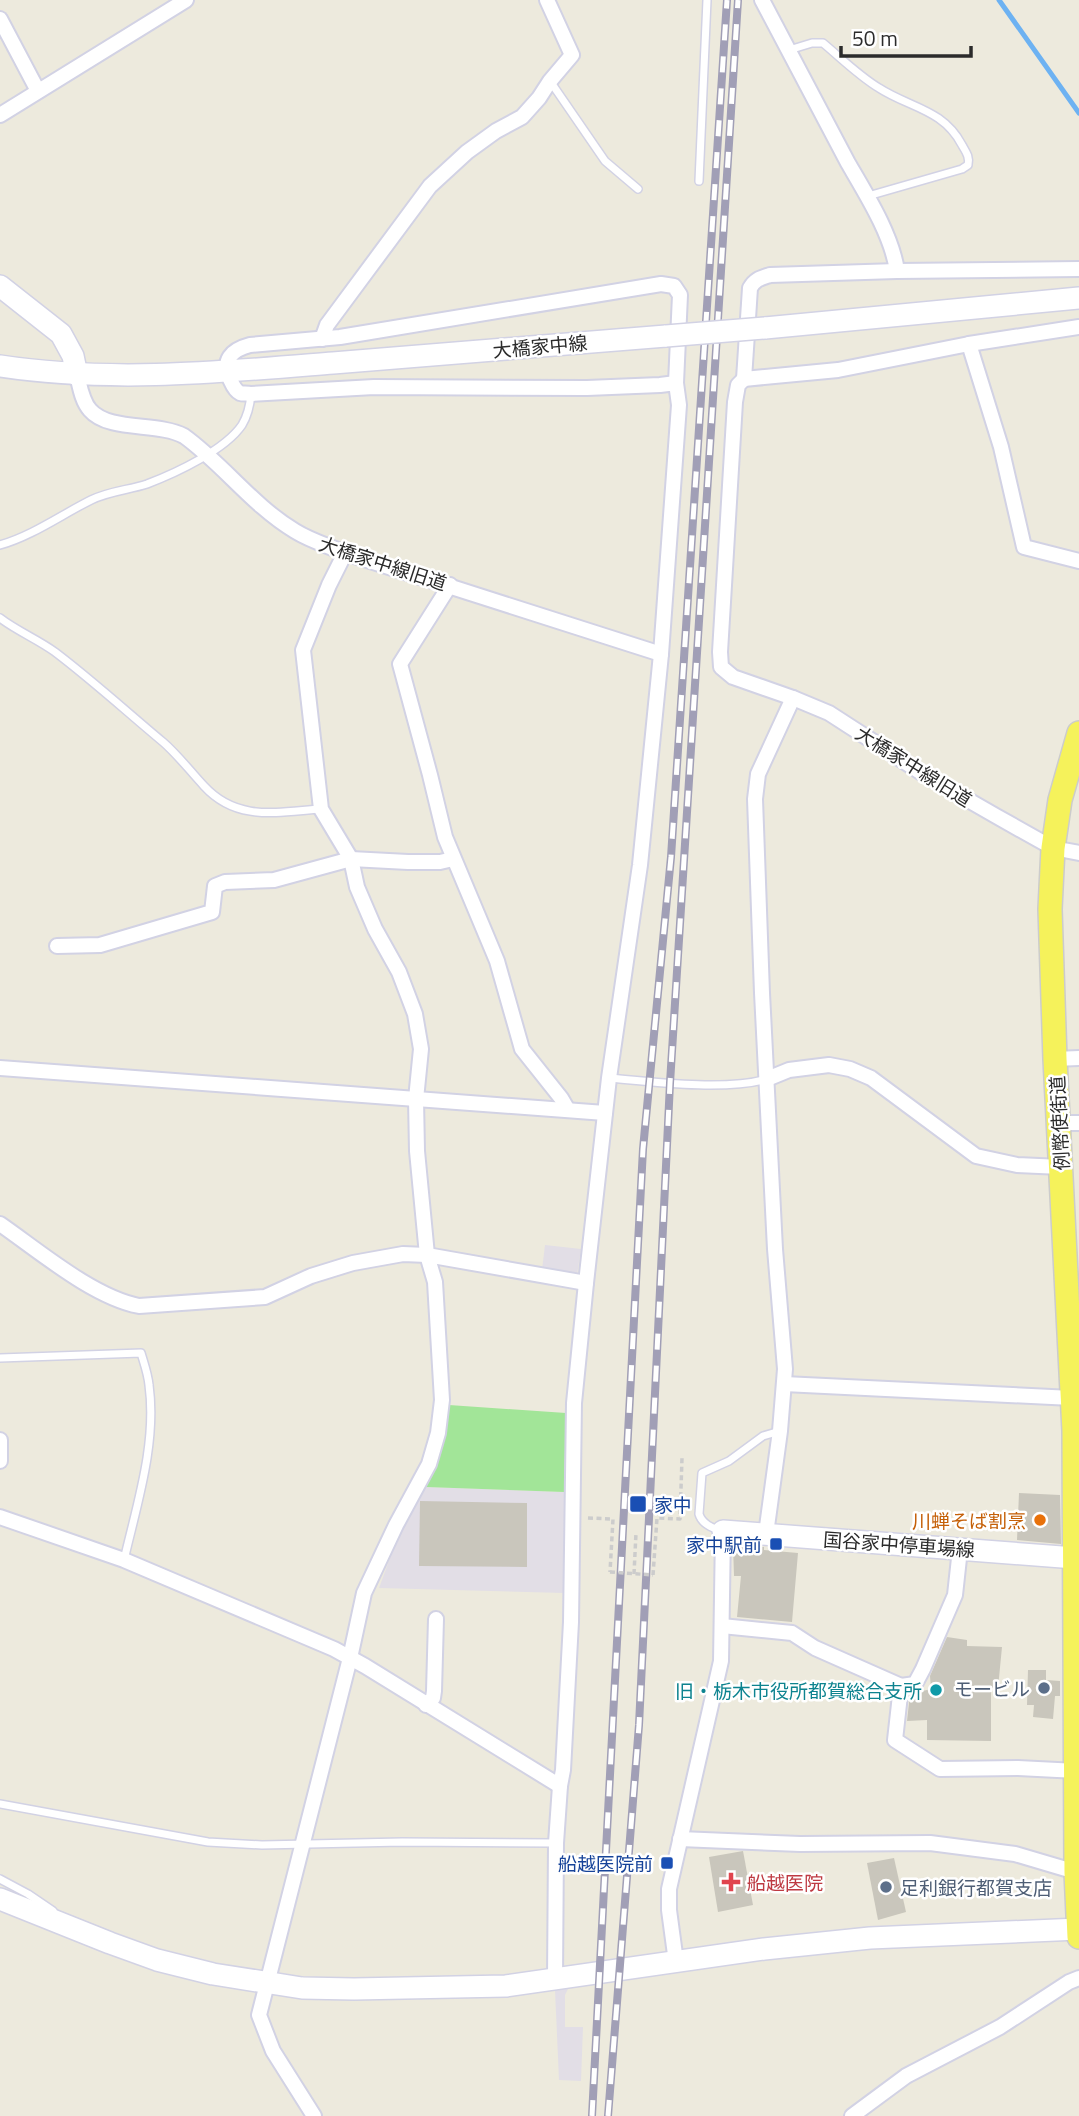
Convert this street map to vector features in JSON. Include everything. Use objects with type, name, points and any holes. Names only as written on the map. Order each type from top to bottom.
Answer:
[{"type":"main road","points":[[0,286],[61,334],[73,356],[77,375]]},
{"type":"main road","name":"大橋家中線","points":[[0,366],[77,375],[118,376],[227,371],[765,328],[1079,298]]},
{"type":"main road","name":"例幣使街道","points":[[1079,733],[1059,800],[1053,848],[1051,950],[1055,1059],[1069,1123],[1061,1167],[1072,1398],[1076,1431],[1076,1872],[1079,1932]]},
{"type":"main road","name":"国谷家中停車場線","points":[[723,1531],[960,1549],[1077,1547]]},
{"type":"main road","points":[[0,1899],[157,1960],[213,1974],[302,1988],[445,1989],[506,1986],[764,1949],[870,1938],[1079,1932]]},
{"type":"street","points":[[0,115],[186,0]]},
{"type":"street","points":[[322,339],[327,325],[430,186],[467,152],[496,131],[522,117],[572,55],[547,0]]},
{"type":"street","points":[[762,0],[888,240],[897,271]]},
{"type":"street","points":[[0,19],[38,91]]},
{"type":"street","points":[[1079,269],[770,275],[753,282],[750,288],[744,379],[838,370],[969,344],[1079,327]]},
{"type":"street","points":[[555,1979],[556,1843],[571,1622],[575,1403],[609,1078],[640,865],[661,654],[679,405],[676,383],[680,295],[674,285],[661,284],[586,295],[430,323],[240,348],[227,362],[227,371],[233,387],[240,393],[251,394],[374,387],[587,388],[676,383]]},
{"type":"street","points":[[969,344],[1001,447],[1024,547],[1079,561]]},
{"type":"street","name":"大橋家中線旧道","points":[[77,375],[85,401],[92,412],[102,419],[116,423],[173,430],[184,436],[268,511],[295,531],[345,553],[661,654]]},
{"type":"street","name":"大橋家中線旧道","points":[[744,379],[738,385],[735,402],[721,667],[733,677],[829,713],[928,777],[1053,848],[1079,853]]},
{"type":"street","points":[[314,2116],[273,2051],[259,2015],[350,1658],[364,1593],[429,1464],[438,1433],[442,1400],[435,1282],[426,1255],[417,1151],[416,1099],[421,1049],[415,1014],[399,972],[375,929],[357,887],[351,859],[321,809],[303,650],[345,553]]},
{"type":"street","points":[[450,585],[400,664],[445,837],[497,961],[522,1049],[568,1110]]},
{"type":"street","points":[[766,1534],[780,1431],[784,1354],[775,1249],[762,993],[756,785],[758,774],[793,698]]},
{"type":"street","points":[[57,946],[100,945],[212,912],[215,886],[225,882],[274,880],[351,859],[440,862],[453,859]]},
{"type":"street","points":[[1055,1059],[1079,1058]]},
{"type":"street","points":[[767,1079],[789,1070],[829,1065],[850,1069],[871,1078],[976,1156],[1017,1165],[1061,1167]]},
{"type":"street","points":[[0,1068],[605,1113]]},
{"type":"street","points":[[0,1224],[77,1277],[126,1303],[139,1306],[265,1297],[311,1276],[354,1263],[403,1254],[426,1255],[586,1283]]},
{"type":"street","points":[[784,1384],[1072,1398]]},
{"type":"street","points":[[0,1440],[0,1459]]},
{"type":"street","points":[[0,1517],[124,1560],[350,1658],[560,1786]]},
{"type":"street","points":[[676,1962],[669,1889],[721,1661],[723,1531]]},
{"type":"street","points":[[722,1626],[792,1633],[815,1648],[901,1686],[915,1684],[955,1595],[960,1549]]},
{"type":"street","points":[[426,1705],[433,1698],[435,1691],[436,1619]]},
{"type":"street","points":[[901,1686],[895,1740],[940,1769],[1018,1768],[1077,1771]]},
{"type":"street","points":[[680,1839],[800,1844],[930,1843],[1016,1854],[1076,1872]]},
{"type":"street","points":[[852,2116],[906,2076],[1000,2027],[1079,1978]]},
{"type":"lane","points":[[699,181],[707,0]]},
{"type":"lane","points":[[788,50],[812,43],[823,43],[878,88],[948,124],[970,160],[962,169],[866,196]]},
{"type":"lane","points":[[550,81],[605,161],[638,189]]},
{"type":"lane","points":[[0,545],[14,541],[92,500],[147,484],[207,455],[243,423],[250,409],[251,394]]},
{"type":"lane","points":[[0,618],[57,654],[163,742],[220,801],[241,810],[261,813],[321,809]]},
{"type":"lane","points":[[609,1078],[727,1084],[767,1079]]},
{"type":"lane","points":[[0,1358],[141,1353],[149,1385],[149,1433],[141,1489],[124,1560]]},
{"type":"lane","points":[[723,1531],[708,1525],[699,1514],[702,1473],[729,1461],[763,1436],[780,1431]]},
{"type":"lane","points":[[0,1804],[208,1842],[556,1843]]},
{"type":"lane","points":[[0,1879],[28,1894],[78,1931]]},
{"type":"path","points":[[580,1517],[613,1519],[610,1572],[653,1575],[657,1518],[680,1519],[682,1458]]},
{"type":"path","points":[[634,1574],[636,1533]]},
{"type":"shaded area","points":[[545,1245],[581,1249],[577,1275],[542,1270]]},
{"type":"shaded area","points":[[425,1487],[564,1492],[564,1593],[379,1588],[397,1539]]},
{"type":"shaded area","points":[[569,1987],[565,1995],[565,2027],[583,2027],[581,2081],[559,2080],[555,1990]]},
{"type":"green space","points":[[449,1405],[566,1413],[564,1492],[426,1487],[439,1457]]},
{"type":"building","name":"川蝉そば割烹","points":[[1019,1493],[1060,1495],[1061,1544],[1017,1540]]},
{"type":"building","points":[[420,1501],[527,1503],[527,1567],[419,1566]]},
{"type":"building","points":[[733,1545],[798,1553],[792,1622],[737,1617],[741,1576],[734,1576]]},
{"type":"building","name":"旧・栃木市役所都賀総合支所","points":[[947,1637],[967,1640],[967,1646],[1002,1647],[998,1688],[991,1688],[991,1741],[927,1740],[927,1720],[907,1721],[910,1694],[931,1689],[930,1676]]},
{"type":"building","name":"モービル","points":[[1028,1670],[1046,1670],[1046,1680],[1060,1681],[1060,1696],[1055,1696],[1053,1719],[1033,1717],[1034,1705],[1027,1705]]},
{"type":"building","name":"船越医院","points":[[743,1851],[753,1905],[718,1912],[709,1857]]},
{"type":"building","name":"足利銀行都賀支店","points":[[894,1858],[906,1912],[878,1920],[867,1863]]},
{"type":"waterway","points":[[999,0],[1079,113]]},
{"type":"railway","points":[[592,2116],[643,1149],[671,857],[727,0]]},
{"type":"railway","points":[[608,2116],[639,1725],[670,1083],[738,0]]},
{"type":"place","name":"家中","points":[[638,1504]]},
{"type":"place","name":"川蝉そば割烹","points":[[1040,1520]]},
{"type":"place","name":"家中駅前","points":[[776,1544]]},
{"type":"place","name":"モービル","points":[[1044,1688]]},
{"type":"place","name":"旧・栃木市役所都賀総合支所","points":[[936,1690]]},
{"type":"place","name":"船越医院前","points":[[667,1863]]},
{"type":"place","name":"船越医院","points":[[731,1882]]},
{"type":"place","name":"足利銀行都賀支店","points":[[886,1887]]}]
